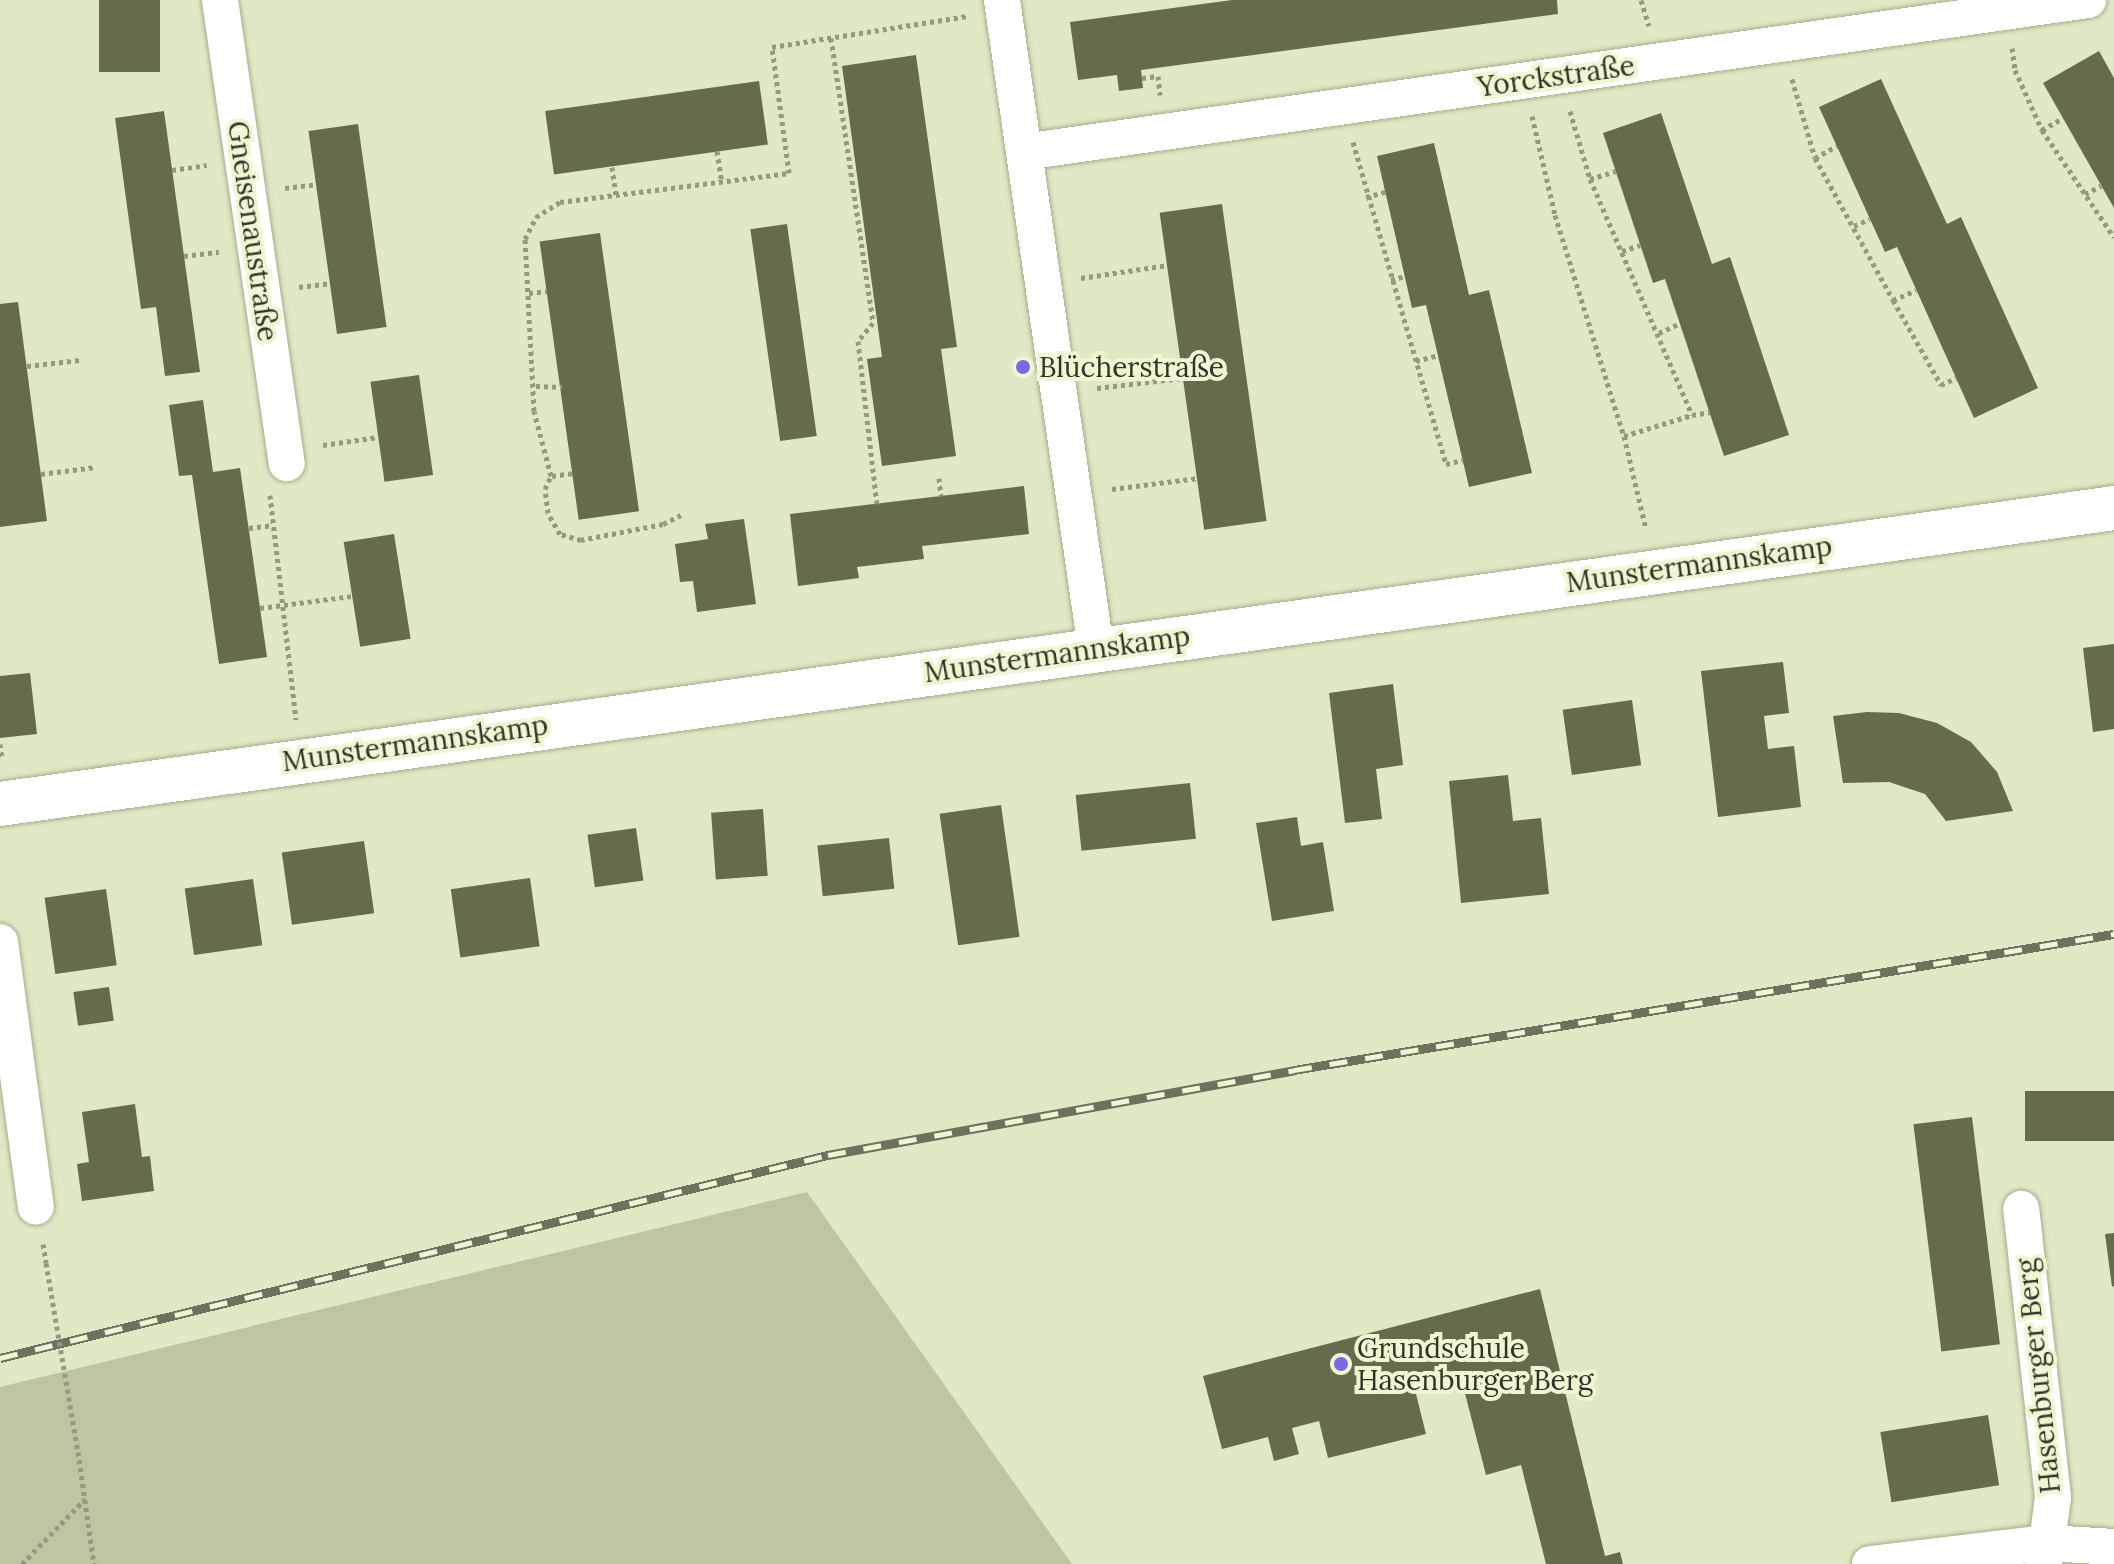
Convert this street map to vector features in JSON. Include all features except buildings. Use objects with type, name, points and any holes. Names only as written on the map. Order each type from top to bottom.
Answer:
[{"type":"street","name":"Gneisenaustraße","points":[[220,0],[286,457]]},
{"type":"street","name":"Yorckstraße","points":[[1024,152],[2088,0]]},
{"type":"street","points":[[1003,5],[1096,649]]},
{"type":"street","name":"Munstermannskamp","points":[[0,804],[2114,508]]},
{"type":"street","points":[[0,942],[36,1207]]},
{"type":"street","name":"Hasenburger Berg","points":[[2021,1209],[2053,1497],[2046,1553]]},
{"type":"street","points":[[1870,1564],[2114,1547]]},
{"type":"path","points":[[681,515],[663,524],[581,540],[560,534],[548,513],[545,489],[551,476],[536,422],[525,239],[536,217],[560,202],[789,173],[772,47],[1003,5]]},
{"type":"path","points":[[2006,11],[2015,70],[2042,130],[2114,237]]},
{"type":"path","points":[[831,38],[841,124],[869,282],[873,323],[858,341],[864,414],[877,504]]},
{"type":"path","points":[[1786,43],[1796,104],[1815,158],[1941,385],[1956,378]]},
{"type":"path","points":[[1565,74],[1574,137],[1692,415]]},
{"type":"path","points":[[1527,80],[1555,215],[1624,436],[1646,529]]},
{"type":"path","points":[[1350,105],[1355,159],[1446,464],[1463,460]]},
{"type":"path","points":[[2042,130],[2063,118]]},
{"type":"path","points":[[841,124],[850,125]]},
{"type":"path","points":[[1815,158],[1837,146]]},
{"type":"path","points":[[717,151],[722,183]]},
{"type":"path","points":[[612,167],[616,195]]},
{"type":"path","points":[[1590,179],[1616,171]]},
{"type":"path","points":[[2085,194],[2101,186]]},
{"type":"path","points":[[1366,197],[1385,192]]},
{"type":"path","points":[[1854,226],[1870,219]]},
{"type":"path","points":[[1622,251],[1640,245]]},
{"type":"path","points":[[1043,284],[1168,265]]},
{"type":"path","points":[[1391,280],[1405,276]]},
{"type":"path","points":[[1893,300],[1916,290]]},
{"type":"path","points":[[528,293],[547,291]]},
{"type":"path","points":[[1659,333],[1680,323]]},
{"type":"path","points":[[1415,361],[1438,355]]},
{"type":"path","points":[[27,366],[80,360]]},
{"type":"path","points":[[1059,393],[1184,378]]},
{"type":"path","points":[[536,386],[562,387]]},
{"type":"path","points":[[864,414],[875,412]]},
{"type":"path","points":[[1624,436],[1710,412]]},
{"type":"path","points":[[296,720],[270,489],[286,457],[378,437]]},
{"type":"path","points":[[41,474],[96,467]]},
{"type":"path","points":[[551,476],[574,473]]},
{"type":"path","points":[[939,478],[941,496]]},
{"type":"path","points":[[1074,495],[1198,478]]},
{"type":"path","points":[[249,528],[272,525]]},
{"type":"path","points":[[260,608],[353,596]]},
{"type":"path","points":[[0,744],[2,759]]},
{"type":"path","points":[[46,1263],[94,1564]]},
{"type":"path","points":[[22,1564],[85,1499]]},
{"type":"green space","points":[[807,1192],[1072,1564],[0,1564],[0,1387]]},
{"type":"railway","points":[[0,1358],[828,1155],[1294,1070],[2114,934]]},
{"type":"place","name":"Blücherstraße","points":[[1023,367]]},
{"type":"place","name":"Grundschule Hasenburger Berg","points":[[1341,1364]]}]
